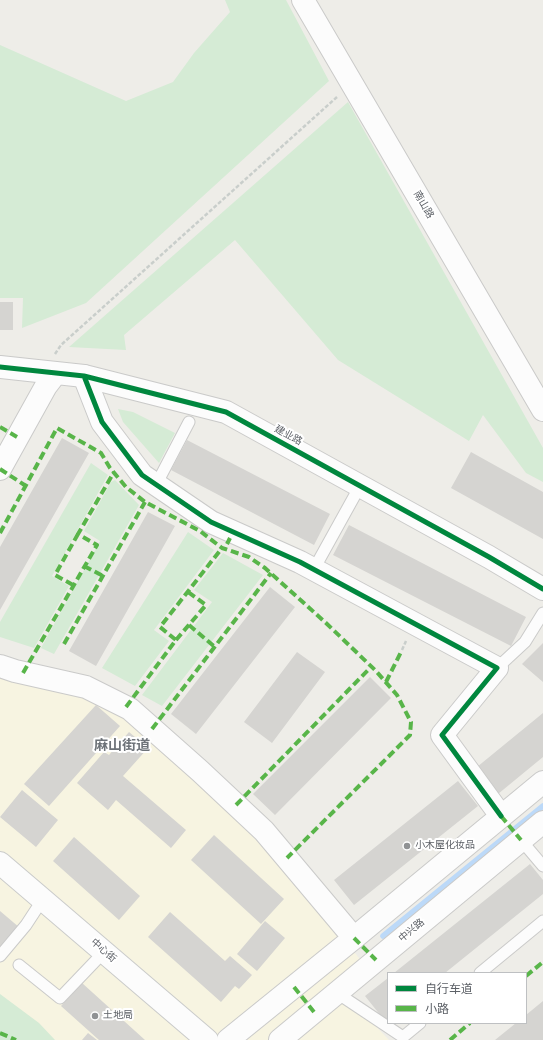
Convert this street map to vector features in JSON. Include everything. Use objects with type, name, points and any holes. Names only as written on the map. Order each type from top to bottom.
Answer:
[{"type":"street","name":"南山路","points":[[303,0],[543,410]]},
{"type":"street","name":"建业路","points":[[0,367],[48,377],[84,376],[226,412],[543,589]]},
{"type":"street","points":[[84,376],[102,422],[142,475],[156,485],[211,522],[314,569],[497,668],[442,735],[501,816]]},
{"type":"street","points":[[0,469],[48,377]]},
{"type":"street","points":[[0,666],[15,671],[86,687],[130,708],[200,771],[264,832],[354,938]]},
{"type":"street","points":[[228,1040],[543,782]]},
{"type":"street","name":"中兴路","points":[[280,1040],[543,822]]},
{"type":"street","name":"中心街","points":[[0,863],[207,1040]]},
{"type":"lane","points":[[156,485],[189,422]]},
{"type":"lane","points":[[314,569],[360,486]]},
{"type":"lane","points":[[497,668],[525,642],[543,613]]},
{"type":"lane","points":[[521,840],[543,866]]},
{"type":"lane","points":[[0,956],[26,925],[43,899]]},
{"type":"lane","points":[[481,972],[543,920]]},
{"type":"lane","points":[[19,965],[60,998],[104,952]]},
{"type":"lane","points":[[337,993],[403,1037],[419,1024]]},
{"type":"path","points":[[48,377],[61,345],[352,84]]},
{"type":"shaded area","points":[[0,672],[75,692],[122,715],[257,834],[321,910],[374,977],[349,998],[389,1040],[0,1040]]},
{"type":"green space","points":[[225,0],[286,0],[329,81],[86,303],[22,328],[23,298],[0,298],[0,45],[126,101],[173,82],[194,53],[230,12]]},
{"type":"green space","points":[[348,102],[543,448],[543,482],[526,473],[483,415],[469,441],[338,360],[235,240],[124,335],[126,350],[69,347]]},
{"type":"green space","points":[[118,409],[133,412],[175,433],[159,463],[123,422]]},
{"type":"green space","points":[[91,463],[108,475],[52,576],[69,586],[34,648],[0,637],[0,622]]},
{"type":"green space","points":[[115,480],[139,505],[54,654],[41,648],[100,541],[84,531],[111,482]]},
{"type":"green space","points":[[188,532],[214,550],[154,630],[169,641],[135,686],[102,668]]},
{"type":"green space","points":[[223,553],[263,575],[162,706],[142,695],[212,602],[194,590]]},
{"type":"green space","points":[[0,994],[39,1023],[55,1040],[0,1040]]},
{"type":"building","points":[[0,302],[13,302],[13,330],[0,330]]},
{"type":"building","points":[[62,438],[89,453],[0,610],[0,547]]},
{"type":"building","points":[[187,440],[330,514],[314,545],[171,470]]},
{"type":"building","points":[[471,452],[543,492],[543,539],[451,488]]},
{"type":"building","points":[[148,512],[175,526],[96,666],[69,651]]},
{"type":"building","points":[[349,525],[526,617],[511,646],[333,555]]},
{"type":"building","points":[[270,587],[295,607],[196,734],[171,714]]},
{"type":"building","points":[[543,643],[543,682],[522,664]]},
{"type":"building","points":[[297,652],[325,672],[272,743],[244,722]]},
{"type":"building","points":[[370,677],[391,698],[275,815],[253,794]]},
{"type":"building","points":[[96,705],[120,726],[49,806],[24,784]]},
{"type":"building","points":[[543,713],[543,757],[498,794],[477,767]]},
{"type":"building","points":[[129,732],[148,748],[123,776],[186,830],[171,848],[116,800],[108,810],[77,783],[104,752],[109,755]]},
{"type":"building","points":[[458,781],[478,806],[354,905],[334,880]]},
{"type":"building","points":[[22,790],[58,820],[36,847],[0,817]]},
{"type":"building","points":[[214,835],[284,899],[261,924],[191,860]]},
{"type":"building","points":[[74,837],[140,896],[119,920],[53,861]]},
{"type":"building","points":[[530,864],[543,880],[543,894],[446,972],[395,972]]},
{"type":"building","points":[[0,911],[20,928],[2,948],[0,946]]},
{"type":"building","points":[[170,912],[225,961],[230,956],[252,975],[239,989],[235,986],[221,1002],[148,937]]},
{"type":"building","points":[[265,921],[285,938],[257,971],[237,954]]},
{"type":"building","points":[[387,979],[387,1020],[385,1021],[365,996]]},
{"type":"building","name":"土地局","points":[[82,983],[145,1040],[99,1040],[61,1006]]},
{"type":"building","points":[[543,1001],[543,1040],[495,1040],[515,1024],[527,1024],[527,1014]]},
{"type":"building","points":[[88,1033],[97,1040],[82,1040]]},
{"type":"waterway","points":[[383,936],[543,806]]},
{"type":"marked path","points":[[0,427],[17,437]]},
{"type":"marked path","points":[[0,533],[57,428],[101,453],[110,468],[126,487],[145,502],[200,531],[222,548],[249,557],[265,568],[376,671],[397,695],[411,722],[410,735],[287,858]]},
{"type":"marked path","points":[[0,469],[26,486]]},
{"type":"marked path","points":[[23,673],[97,545],[78,534],[114,472]]},
{"type":"marked path","points":[[64,644],[145,502]]},
{"type":"marked path","points":[[73,585],[55,575],[78,534]]},
{"type":"marked path","points":[[227,544],[230,538]]},
{"type":"marked path","points":[[126,707],[176,640],[160,627],[222,548]]},
{"type":"marked path","points":[[84,566],[103,576]]},
{"type":"marked path","points":[[152,729],[271,573]]},
{"type":"marked path","points":[[176,640],[206,605],[188,592]]},
{"type":"marked path","points":[[189,625],[215,647]]},
{"type":"marked path","points":[[386,682],[402,650]]},
{"type":"marked path","points":[[236,805],[371,667]]},
{"type":"marked path","points":[[501,816],[521,840]]},
{"type":"marked path","points":[[354,938],[376,960]]},
{"type":"marked path","points":[[527,975],[543,962]]},
{"type":"marked path","points":[[294,987],[314,1012]]},
{"type":"marked path","points":[[450,1040],[469,1024]]},
{"type":"marked path","points":[[0,1033],[16,1040]]},
{"type":"cycle path","points":[[0,367],[84,376],[226,412],[489,557],[543,589]]},
{"type":"cycle path","points":[[84,376],[102,422],[142,475],[211,522],[300,562],[497,668],[442,735],[501,816]]},
{"type":"place","name":"小木屋化妆品","points":[[407,846]]},
{"type":"place","name":"土地局","points":[[95,1016]]},
{"type":"district","name":"麻山街道","points":[[122,747]]}]
